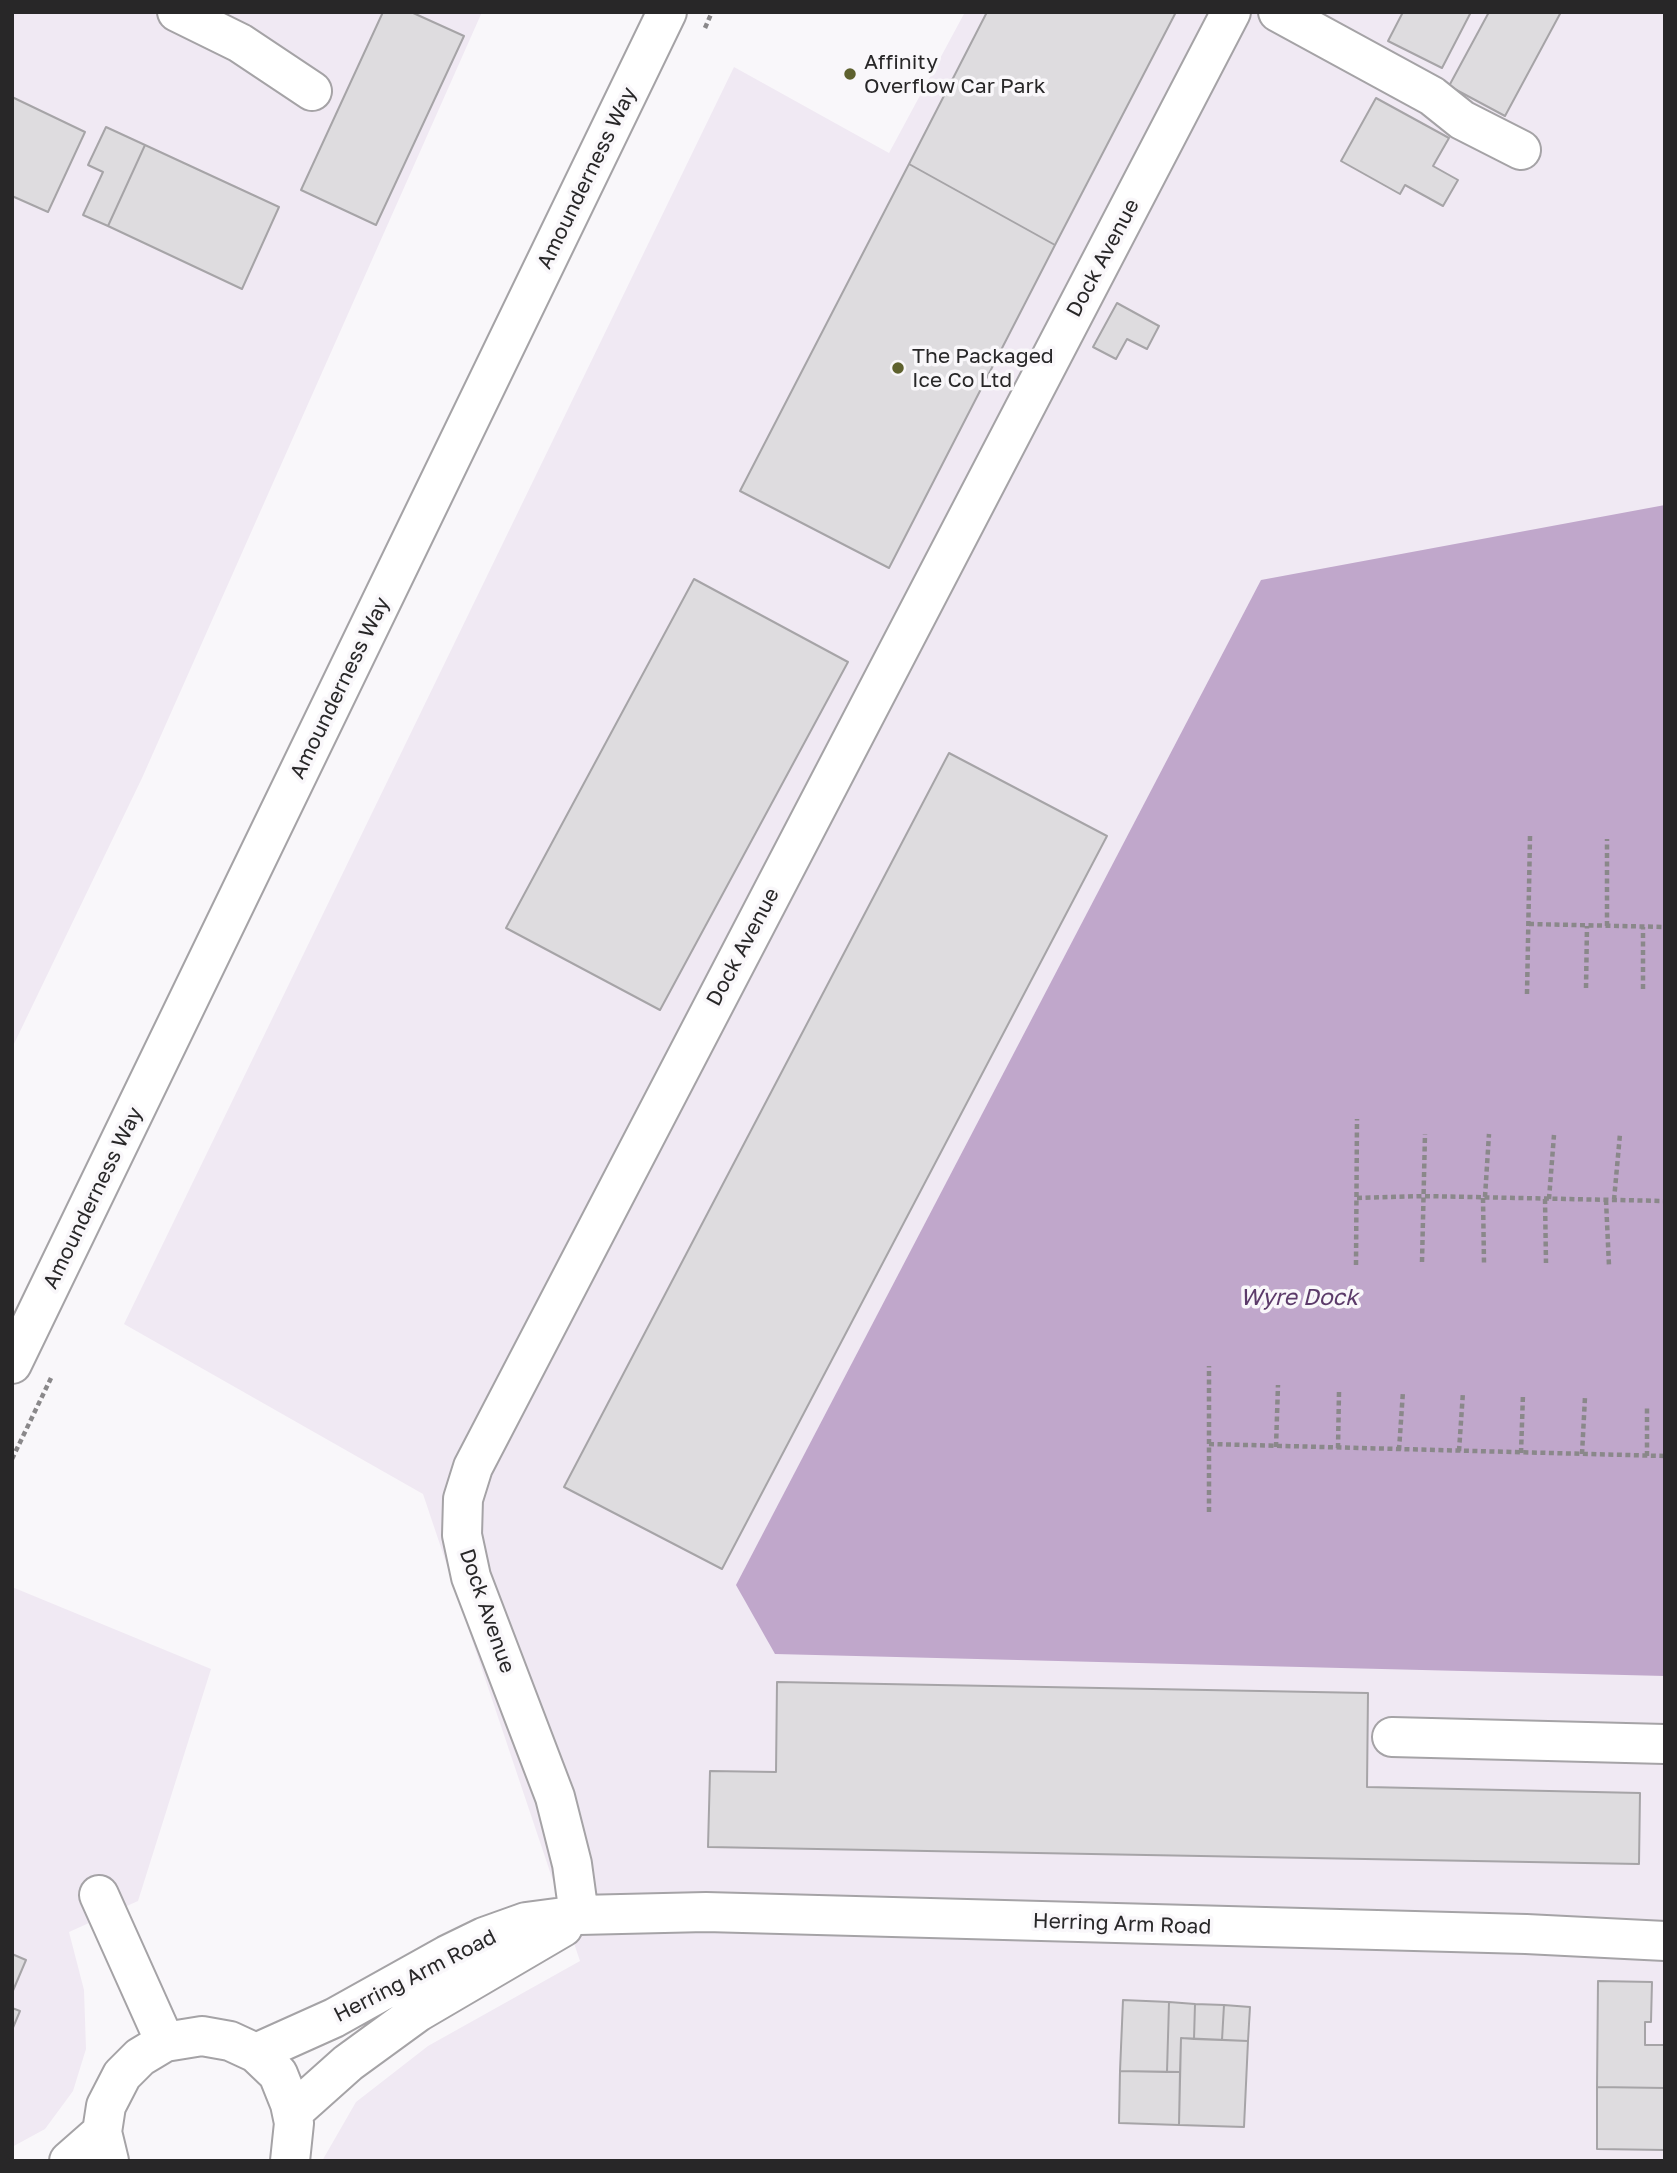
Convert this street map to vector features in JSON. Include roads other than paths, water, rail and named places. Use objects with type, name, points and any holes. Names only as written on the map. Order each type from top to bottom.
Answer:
[{"type":"main road","points":[[177,12],[240,43],[312,91]]},
{"type":"main road","name":"Amounderness Way","points":[[12,1364],[667,12]]},
{"type":"main road","name":"Dock Avenue","points":[[579,1915],[572,1864],[555,1797],[471,1577],[462,1535],[464,1499],[473,1467],[1231,12]]},
{"type":"main road","points":[[1278,12],[1432,96],[1462,120],[1521,150]]},
{"type":"main road","points":[[1392,1737],[1665,1744]]},
{"type":"main road","points":[[99,1895],[164,2042]]},
{"type":"main road","name":"Herring Arm Road","points":[[256,2053],[334,2018],[484,1937],[526,1922],[579,1915],[706,1912],[1526,1934],[1665,1941]]},
{"type":"main road","name":"Herring Arm Road","points":[[292,2113],[348,2063],[418,2012],[553,1934],[579,1915]]},
{"type":"main road","points":[[69,2161],[106,2146],[106,2106],[122,2075],[140,2057],[164,2042],[202,2036],[230,2041],[256,2053],[278,2074],[294,2123],[290,2161]]},
{"type":"water","name":"Wyre Dock","points":[[1665,505],[1665,1676],[775,1654],[736,1585],[1261,580]]},
{"type":"place","name":"Affinity Overflow Car Park","points":[[850,74]]},
{"type":"place","name":"The Packaged Ice Co Ltd","points":[[898,368]]}]
